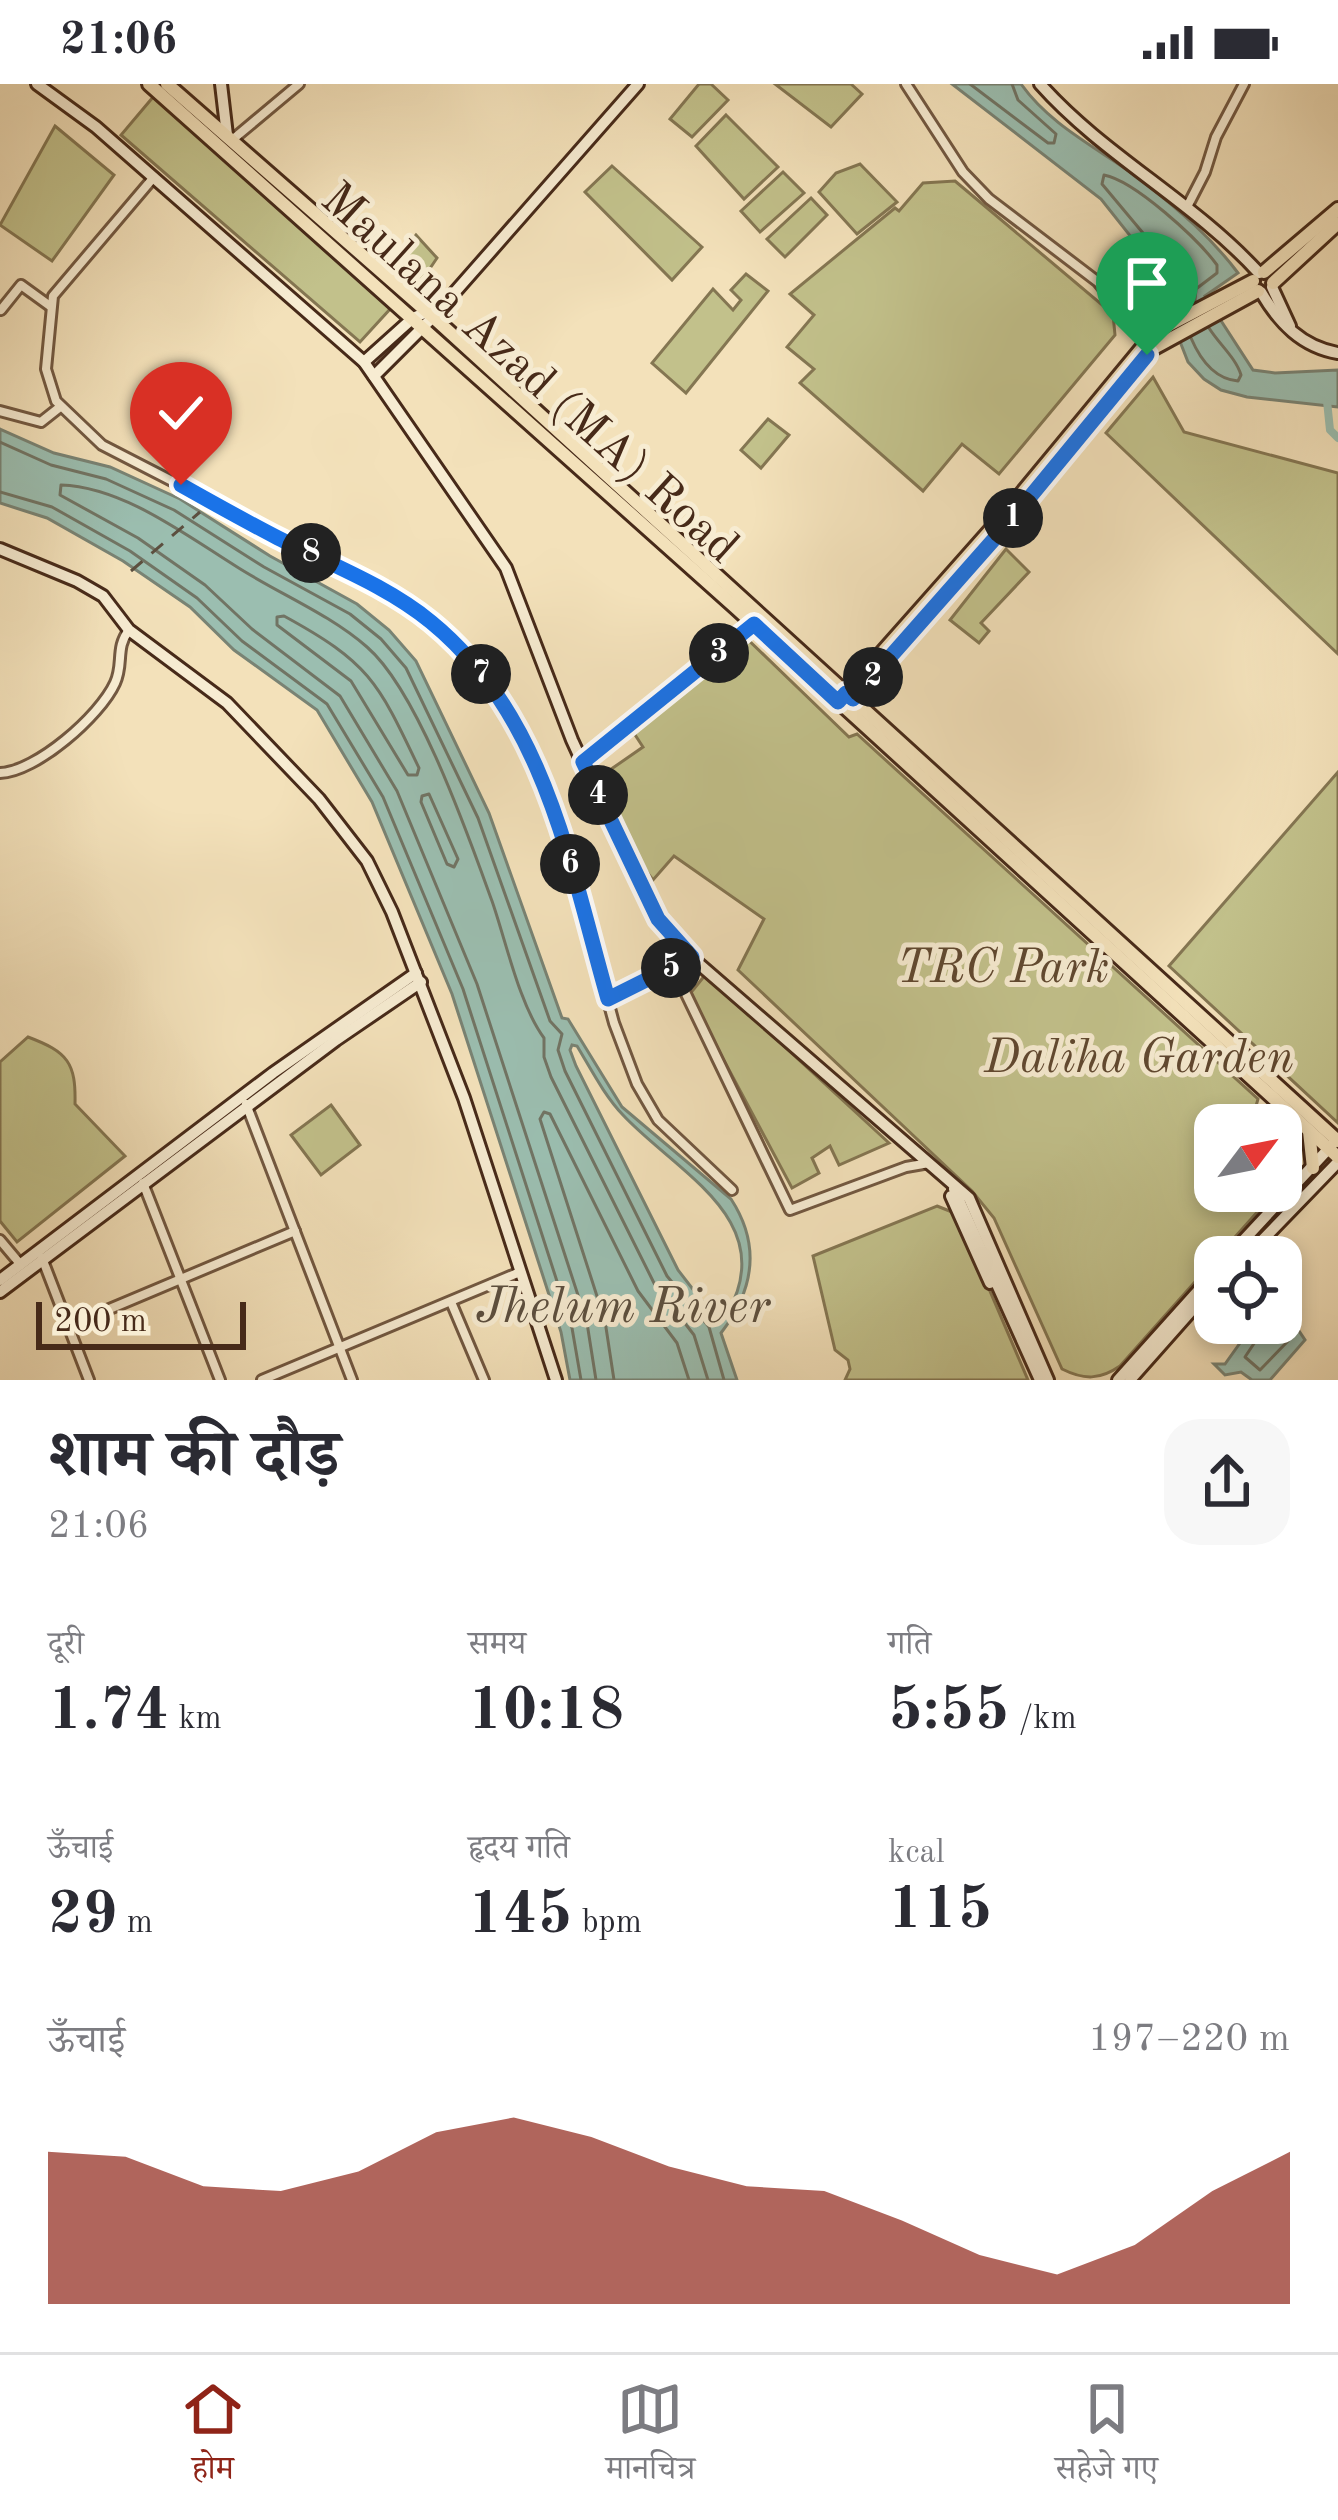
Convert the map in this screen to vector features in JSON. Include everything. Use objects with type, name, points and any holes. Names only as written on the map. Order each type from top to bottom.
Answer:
[{"type":"main road","points":[[37,84],[154,177],[364,362],[506,568],[583,762],[658,919],[692,957],[953,1187],[958,1185],[977,1211],[1041,1380]]},
{"type":"main road","name":"Maulana Azad (MA) Road","points":[[149,84],[427,316],[754,624],[845,701],[1336,1149]]},
{"type":"main road","name":"Maulana Azad (MA) Road","points":[[167,84],[427,316],[1309,1131],[1336,1149]]},
{"type":"main road","points":[[220,84],[230,138]]},
{"type":"main road","points":[[374,376],[638,84]]},
{"type":"main road","points":[[1040,84],[1085,129],[1188,205],[1228,242],[1262,282],[1291,329],[1311,346],[1338,353]]},
{"type":"main road","points":[[1262,282],[1338,209]]},
{"type":"main road","points":[[845,701],[1150,346],[1262,282],[1338,223]]},
{"type":"main road","points":[[364,362],[427,316]]},
{"type":"main road","points":[[0,549],[103,596],[129,630],[227,703],[333,817],[381,886],[419,978],[556,1380]]},
{"type":"main road","points":[[583,762],[754,624]]},
{"type":"main road","points":[[0,1292],[41,1255],[245,1102],[419,978]]},
{"type":"main road","points":[[1309,1131],[1313,1168]]},
{"type":"main road","points":[[1255,1236],[1313,1168],[1336,1149]]},
{"type":"main road","points":[[1256,1236],[1336,1149]]},
{"type":"main road","points":[[0,1280],[41,1255]]},
{"type":"main road","points":[[1118,1380],[1194,1295]]},
{"type":"main road","points":[[1134,1380],[1194,1312]]},
{"type":"street","points":[[230,138],[299,84]]},
{"type":"street","points":[[906,84],[952,158],[975,185],[1098,282],[1150,346]]},
{"type":"street","points":[[1188,205],[1244,84]]},
{"type":"street","points":[[154,177],[58,289],[50,306],[47,379],[60,407],[119,455],[382,589],[431,621],[466,656],[510,714],[536,763],[561,828],[628,1064],[658,1120],[732,1190]]},
{"type":"street","points":[[1,310],[21,285],[50,306]]},
{"type":"street","points":[[0,411],[40,422],[60,407]]},
{"type":"street","points":[[0,773],[21,770],[39,760],[98,706],[118,676],[119,646],[129,630]]},
{"type":"street","points":[[608,999],[692,957]]},
{"type":"street","points":[[673,967],[790,1210],[906,1167],[930,1163]]},
{"type":"street","points":[[245,1102],[352,1380]]},
{"type":"street","points":[[142,1181],[220,1380]]},
{"type":"street","points":[[69,1326],[295,1231]]},
{"type":"street","points":[[0,1240],[21,1265]]},
{"type":"street","points":[[41,1255],[89,1380]]},
{"type":"street","points":[[262,1380],[522,1271]]},
{"type":"street","points":[[451,1302],[484,1380]]},
{"type":"green space","points":[[699,84],[711,84],[728,100],[692,137],[670,119]]},
{"type":"green space","points":[[775,84],[851,84],[862,94],[831,127]]},
{"type":"green space","points":[[154,96],[391,308],[360,342],[121,135]]},
{"type":"green space","points":[[726,115],[778,167],[744,199],[696,146]]},
{"type":"green space","points":[[55,126],[114,175],[52,261],[0,225]]},
{"type":"green space","points":[[860,164],[897,202],[857,234],[819,192],[836,173]]},
{"type":"green space","points":[[612,166],[702,247],[672,280],[585,192]]},
{"type":"green space","points":[[783,172],[804,193],[760,232],[741,211]]},
{"type":"green space","points":[[955,181],[1113,314],[1115,335],[999,474],[962,444],[923,491],[800,383],[814,369],[787,347],[814,315],[790,294],[895,208],[899,211],[923,183]]},
{"type":"green space","points":[[811,198],[827,215],[785,257],[767,239]]},
{"type":"green space","points":[[416,235],[437,258],[420,283],[394,262]]},
{"type":"green space","points":[[746,274],[768,291],[686,393],[652,363],[713,289],[733,310],[741,300],[731,290]]},
{"type":"green space","points":[[1153,377],[1184,432],[1338,473],[1338,654],[1106,433]]},
{"type":"green space","points":[[768,419],[789,435],[761,468],[741,450]]},
{"type":"green space","points":[[1006,549],[1029,572],[981,623],[989,631],[979,643],[950,620]]},
{"type":"green space","points":[[740,632],[849,737],[857,734],[1258,1099],[1257,1104],[1194,1104],[1194,1212],[1257,1212],[1236,1236],[1194,1236],[1194,1283],[1120,1366],[1092,1377],[1062,1369],[994,1218],[972,1191],[738,970],[764,919],[674,856],[653,880],[627,846],[607,772],[643,747],[628,724]]},
{"type":"green space","points":[[1338,772],[1338,1123],[1169,966]]},
{"type":"green space","points":[[706,974],[889,1143],[839,1165],[830,1146],[812,1158],[819,1173],[792,1188],[689,995]]},
{"type":"green space","points":[[28,1037],[67,1061],[74,1078],[75,1104],[125,1156],[17,1242],[0,1221],[0,1062]]},
{"type":"green space","points":[[331,1105],[360,1145],[321,1175],[291,1135]]},
{"type":"green space","points":[[937,1206],[957,1214],[1028,1380],[845,1380],[848,1360],[835,1350],[813,1256]]},
{"type":"water","points":[[952,84],[1021,84],[1063,126],[1170,204],[1238,273],[1205,296],[1253,370],[1338,370],[1338,407],[1247,397],[1204,379],[1188,362],[1147,257],[1101,199]]},
{"type":"water","name":"Jhelum River","points":[[0,429],[54,453],[110,467],[180,499],[357,604],[416,661],[489,813],[562,1018],[568,1019],[622,1107],[731,1199],[741,1216],[750,1267],[741,1300],[721,1333],[737,1380],[570,1380],[561,1332],[452,994],[372,802],[317,710],[234,650],[190,607],[123,561],[47,518],[0,503]],"holes":[[[577,1046],[616,1107],[693,1178],[732,1225],[741,1251],[740,1281],[727,1314],[712,1314],[678,1270],[576,1066],[570,1050]]]},
{"type":"water","points":[[1239,1344],[1302,1344],[1270,1380],[1252,1380],[1241,1372],[1225,1375],[1214,1364],[1225,1364]]},
{"type":"waterway","points":[[1327,401],[1330,430],[1338,438]]},
{"type":"ferry route","points":[[131,571],[200,512]]},
{"type":"route","points":[[181,485],[382,589],[431,621],[466,656],[510,714],[536,763],[561,828],[608,999],[692,957],[658,919],[583,762],[754,624],[838,702],[846,693],[853,699],[1011,520],[1147,355]]},
{"type":"park label","name":"TRC Park","points":[[1003,969]]},
{"type":"park label","name":"Daliha Garden","points":[[1139,1059]]}]
